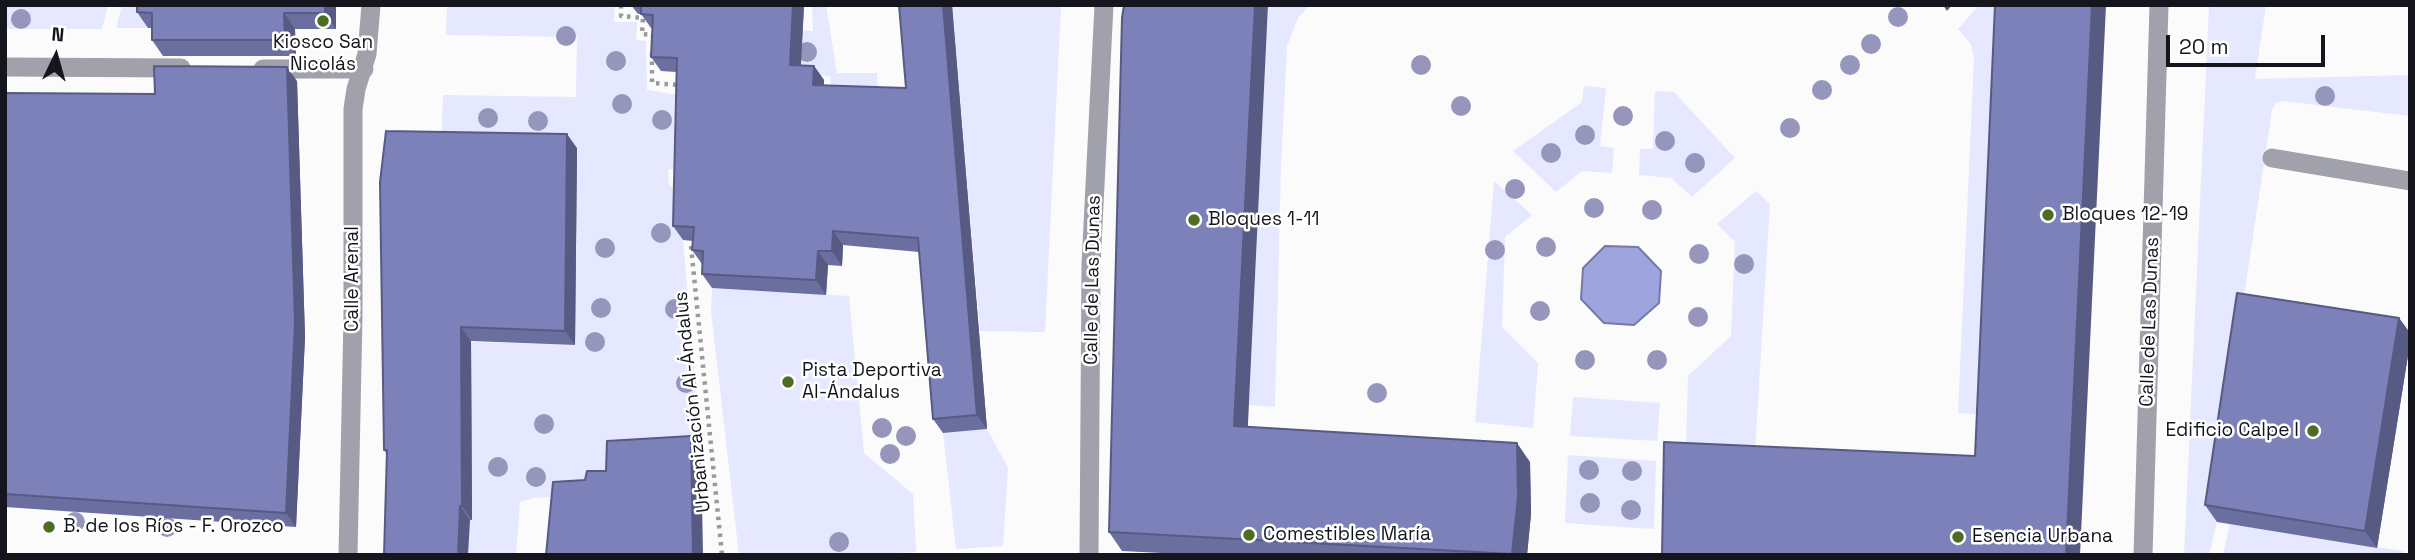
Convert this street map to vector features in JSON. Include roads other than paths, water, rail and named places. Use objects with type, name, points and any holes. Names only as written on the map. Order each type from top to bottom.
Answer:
[{"type":"street","name":"Calle Arenal","points":[[348,555],[353,316],[353,109],[356,89],[364,69],[371,26],[371,5]]},
{"type":"street","name":"Calle de Las Dunas","points":[[1089,555],[1091,265],[1104,5]]},
{"type":"street","name":"Calle de Las Dunas","points":[[2143,555],[2159,5]]},
{"type":"street","points":[[5,67],[198,68]]},
{"type":"street","points":[[240,68],[364,69]]},
{"type":"street","points":[[2272,158],[2410,181]]},
{"type":"water","points":[[1605,246],[1638,247],[1661,271],[1659,303],[1634,325],[1604,323],[1581,299],[1583,268]]},
{"type":"place","name":"Kiosco San Nicolás","points":[[323,21]]},
{"type":"place","name":"Bloques 12-19","points":[[2048,215]]},
{"type":"place","name":"Bloques 1-11","points":[[1194,220]]},
{"type":"place","name":"Pista Deportiva Al-Ándalus","points":[[788,382]]},
{"type":"place","name":"Edificio Calpe I","points":[[2313,431]]},
{"type":"place","name":"B. de los Ríos - F. Orozco","points":[[49,527]]},
{"type":"place","name":"Comestibles María","points":[[1249,535]]},
{"type":"place","name":"Esencia Urbana","points":[[1958,537]]}]
